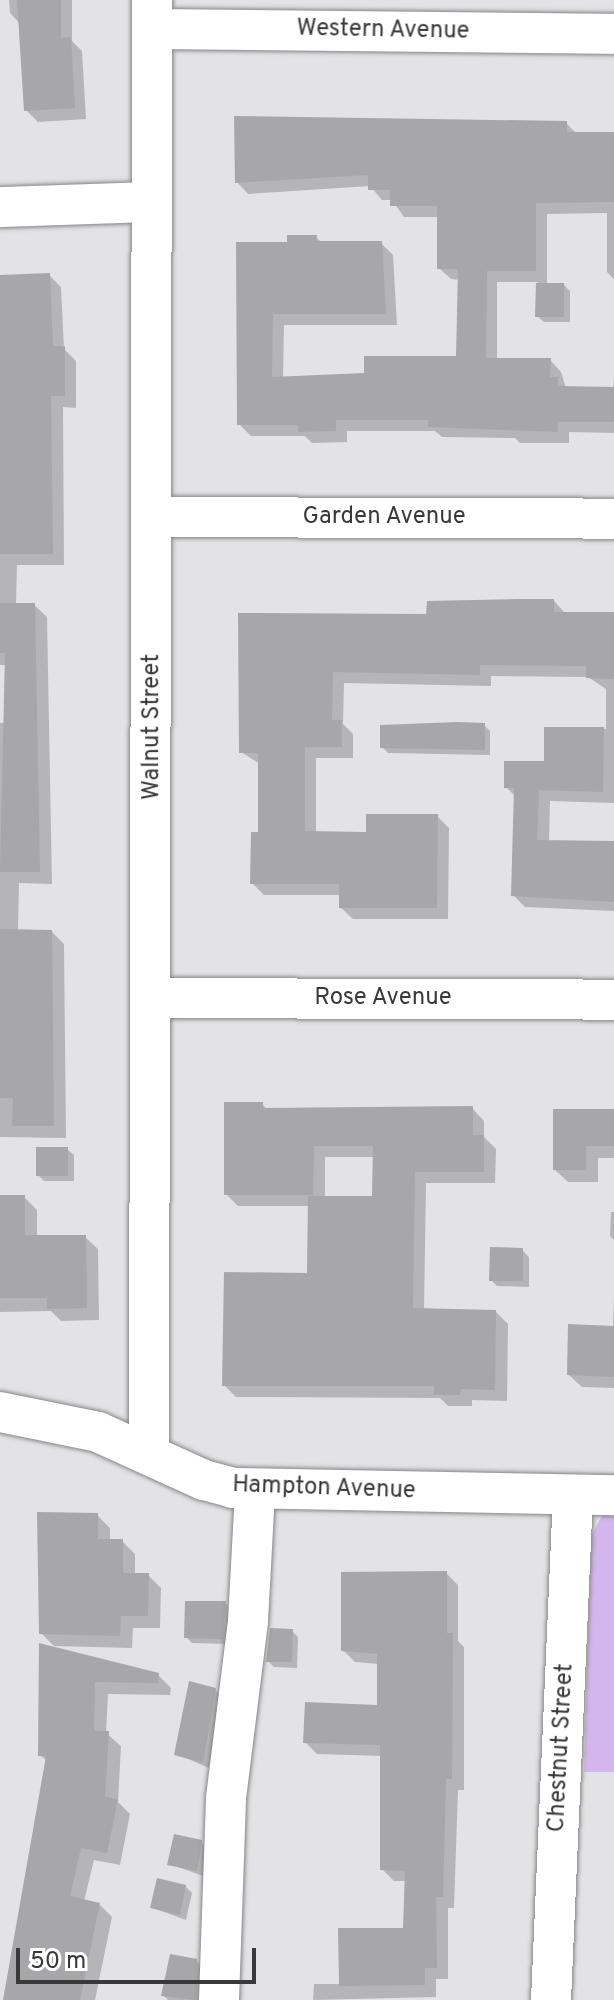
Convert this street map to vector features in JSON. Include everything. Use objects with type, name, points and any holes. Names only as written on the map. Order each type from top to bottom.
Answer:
[{"type":"street","name":"Western Avenue","points":[[152,14],[614,34]]},
{"type":"street","name":"Walnut Street","points":[[149,1453],[152,14]]},
{"type":"street","points":[[0,207],[152,202]]},
{"type":"street","name":"Garden Avenue","points":[[153,517],[614,519]]},
{"type":"street","name":"Rose Avenue","points":[[152,998],[614,1000]]},
{"type":"street","name":"Hampton Avenue","points":[[0,1412],[98,1432],[204,1480],[255,1490],[614,1495]]},
{"type":"street","points":[[219,2000],[226,1798],[248,1621],[255,1490]]},
{"type":"street","name":"Chestnut Street","points":[[551,2000],[573,1495]]},
{"type":"shaded area","points":[[603,1514],[614,1514],[614,1772],[584,1772],[591,1536]]},
{"type":"building","points":[[17,0],[61,0],[61,38],[71,37],[75,108],[24,111]]},
{"type":"building","points":[[234,116],[567,121],[567,132],[614,132],[614,202],[536,203],[536,271],[487,271],[486,358],[551,358],[550,377],[558,377],[558,386],[614,387],[614,422],[558,422],[558,432],[428,427],[428,420],[336,420],[336,431],[298,432],[298,425],[237,425],[236,242],[287,242],[287,235],[317,235],[316,241],[382,241],[386,314],[273,314],[272,377],[364,373],[364,356],[456,356],[458,269],[437,269],[437,206],[390,206],[390,190],[368,190],[368,175],[235,183]]},
{"type":"building","points":[[50,273],[53,346],[65,346],[65,396],[51,396],[53,554],[0,554],[0,275]]},
{"type":"building","points":[[536,283],[564,283],[564,317],[535,317]]},
{"type":"building","points":[[554,599],[554,612],[614,612],[614,679],[586,678],[586,666],[480,665],[480,675],[333,672],[332,720],[342,720],[342,747],[305,747],[305,831],[366,832],[366,814],[438,814],[437,908],[339,908],[339,884],[250,884],[251,832],[258,832],[258,753],[239,753],[238,613],[426,614],[427,601]]},
{"type":"building","points":[[0,603],[35,603],[40,872],[0,872],[5,653],[0,653]]},
{"type":"building","points":[[485,723],[485,750],[380,748],[380,725]]},
{"type":"building","points":[[544,727],[604,727],[603,792],[539,790],[537,840],[614,841],[614,902],[511,896],[514,788],[504,788],[504,761],[544,761]]},
{"type":"building","points":[[0,929],[52,930],[54,1126],[12,1126],[13,1098],[0,1098]]},
{"type":"building","points":[[224,1102],[263,1102],[263,1108],[473,1106],[473,1135],[484,1135],[484,1172],[415,1172],[413,1308],[496,1310],[495,1390],[461,1389],[460,1395],[434,1395],[434,1386],[222,1386],[224,1272],[307,1273],[308,1196],[372,1196],[373,1146],[314,1146],[313,1195],[224,1195]]},
{"type":"building","points":[[553,1109],[614,1109],[614,1146],[586,1146],[586,1170],[553,1170]]},
{"type":"building","points":[[36,1147],[68,1147],[68,1176],[36,1176]]},
{"type":"building","points":[[0,1195],[25,1195],[25,1235],[86,1235],[87,1308],[47,1309],[47,1298],[0,1298]]},
{"type":"building","points":[[490,1247],[523,1248],[523,1281],[489,1281]]},
{"type":"building","points":[[568,1324],[614,1326],[614,1377],[567,1375]]},
{"type":"building","points":[[37,1512],[98,1513],[98,1539],[123,1539],[123,1573],[149,1573],[148,1616],[121,1616],[120,1636],[39,1634]]},
{"type":"building","points":[[447,1571],[447,1633],[453,1633],[452,1779],[446,1779],[443,1897],[436,1897],[437,1968],[425,1968],[425,1985],[339,1986],[338,1928],[403,1928],[405,1871],[380,1870],[380,1745],[303,1743],[305,1702],[377,1705],[377,1654],[341,1651],[341,1572]]},
{"type":"building","points":[[185,1601],[226,1601],[223,1639],[184,1638]]},
{"type":"building","points":[[270,1628],[293,1629],[292,1662],[266,1662]]},
{"type":"building","points":[[39,1643],[159,1673],[158,1683],[95,1682],[94,1731],[109,1731],[105,1797],[118,1799],[107,1853],[81,1848],[70,1896],[100,1903],[80,2000],[3,2000],[46,1756],[38,1756]]},
{"type":"building","points":[[189,1681],[216,1688],[203,1763],[174,1755]]},
{"type":"building","points":[[174,1834],[202,1840],[197,1871],[167,1865]]},
{"type":"building","points":[[157,1878],[186,1885],[180,1915],[150,1908]]},
{"type":"building","points":[[170,1954],[197,1959],[196,2000],[161,1996]]}]
